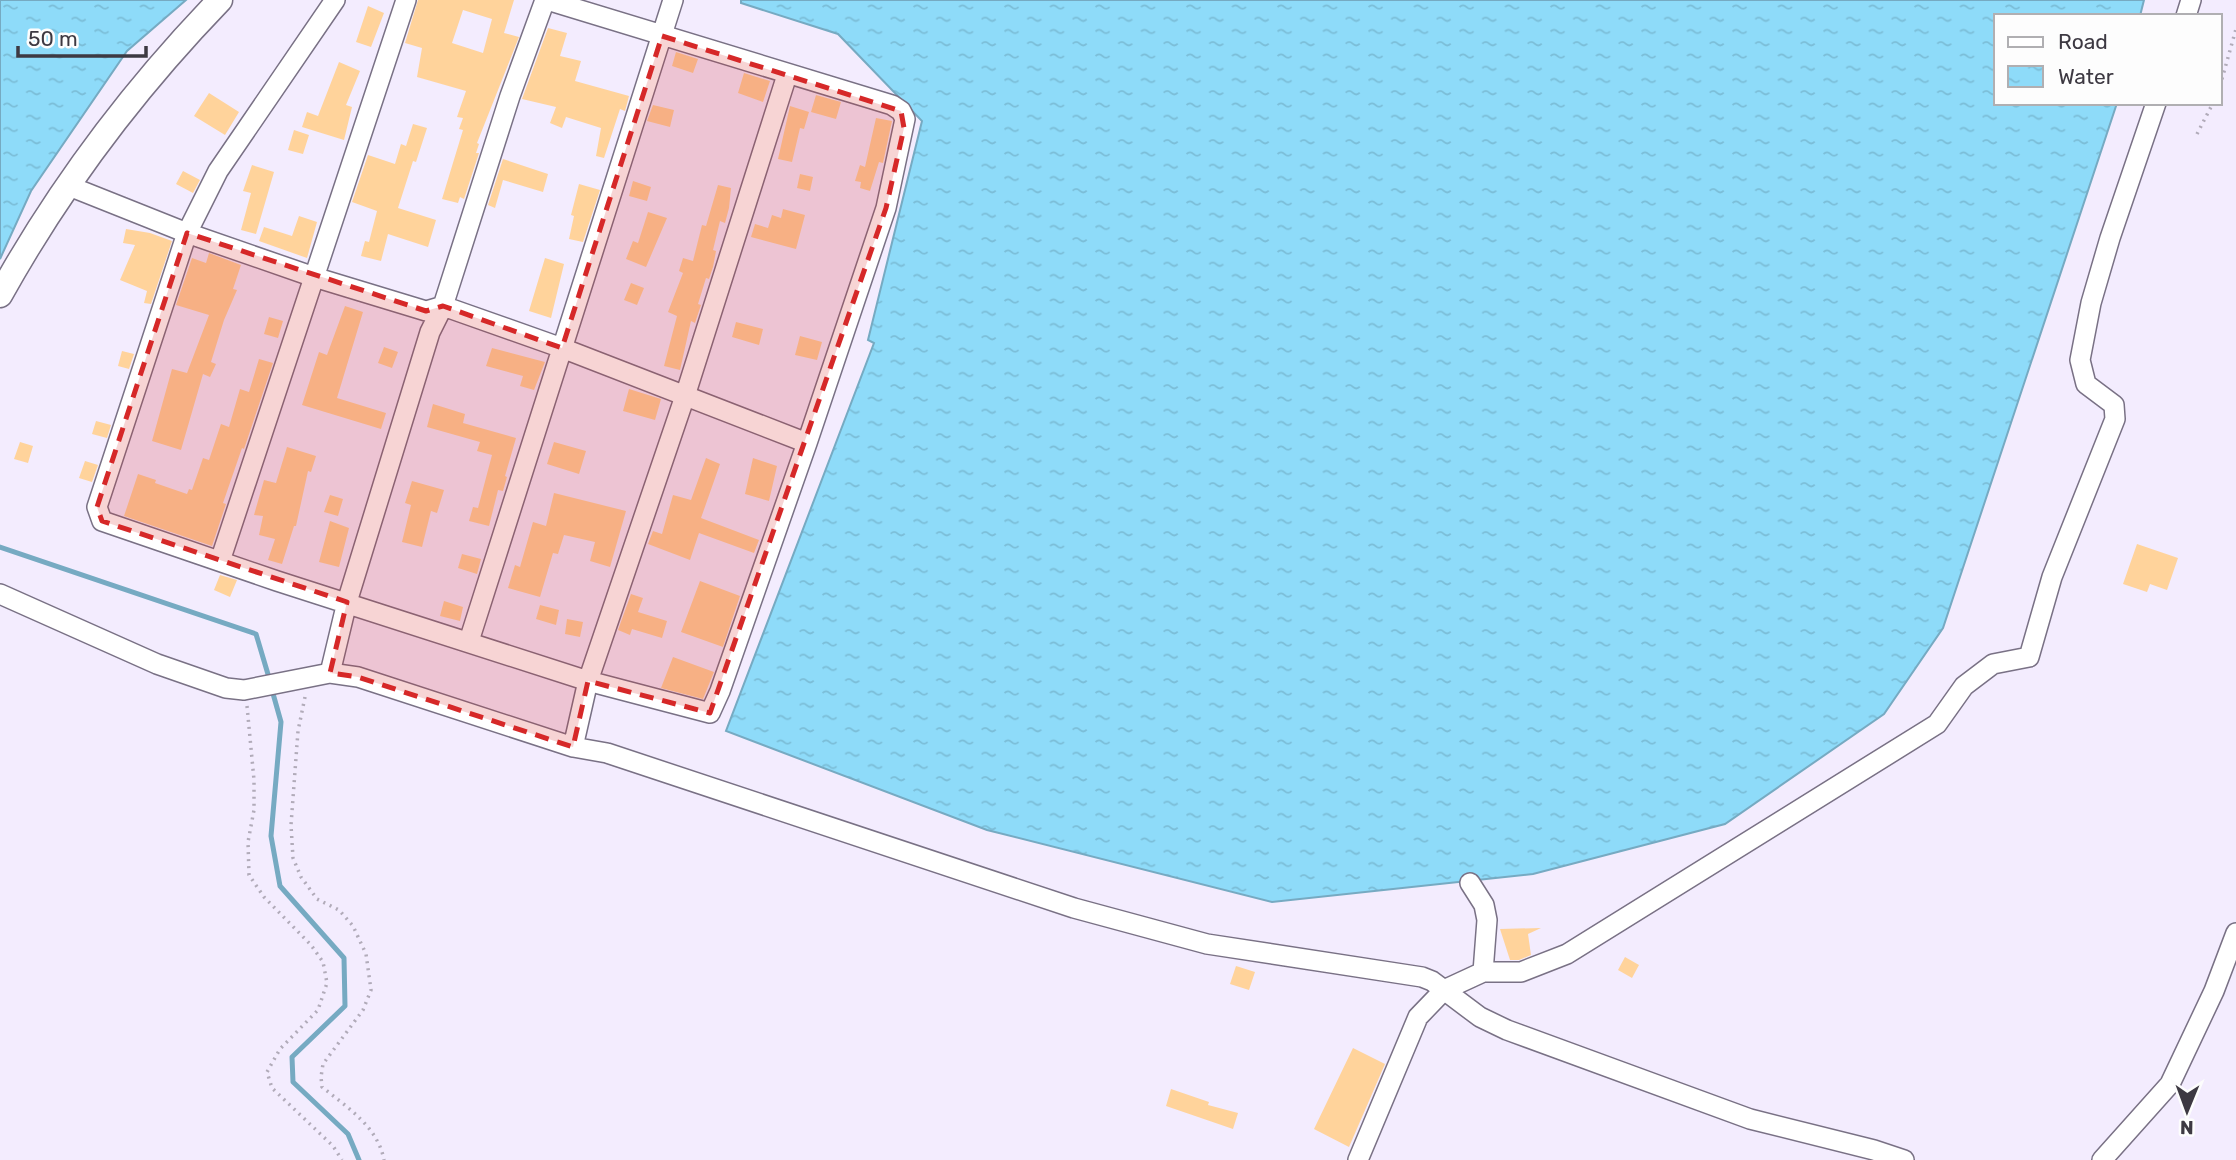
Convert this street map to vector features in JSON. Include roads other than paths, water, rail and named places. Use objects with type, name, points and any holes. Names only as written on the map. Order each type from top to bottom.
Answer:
[{"type":"main road","points":[[0,295],[100,139],[176,46],[220,0]]},
{"type":"street","points":[[330,673],[347,602],[430,332],[443,306],[510,96],[546,0],[892,106],[901,111],[905,118],[886,208],[807,443],[710,713],[588,681],[347,602],[220,561],[102,521],[97,507],[187,233],[218,171],[335,0]]},
{"type":"street","points":[[220,561],[406,0]]},
{"type":"street","points":[[469,642],[673,0]]},
{"type":"street","points":[[573,747],[588,681],[685,396],[787,75]]},
{"type":"street","points":[[1358,1160],[1418,1017],[1444,990],[1483,972],[1521,972],[1567,954],[1937,724],[1964,686],[1993,664],[2029,657],[2052,577],[2115,419],[2114,405],[2086,384],[2080,360],[2091,303],[2109,238],[2155,105]]},
{"type":"street","points":[[69,186],[187,233],[314,277],[426,311],[443,306],[562,348],[807,443]]},
{"type":"street","points":[[0,594],[158,664],[226,688],[244,690],[330,673],[358,677],[573,747],[607,753],[1074,908],[1207,944],[1422,977],[1479,1017],[1507,1030],[1750,1119],[1904,1160]]},
{"type":"street","points":[[1470,883],[1484,905],[1487,920],[1483,972]]},
{"type":"street","points":[[2102,1160],[2171,1084],[2214,991],[2236,933]]},
{"type":"water","points":[[0,0],[186,0],[127,51],[31,191],[0,259]]},
{"type":"water","points":[[741,0],[2144,0],[2140,14],[1994,14],[1994,105],[2116,105],[1943,628],[1884,714],[1725,824],[1533,874],[1272,902],[987,830],[726,731],[874,343],[868,340],[922,121],[838,34],[741,3]]},
{"type":"waterway","points":[[0,547],[256,634],[270,681]]},
{"type":"waterway","points":[[272,690],[281,722],[271,836],[280,886],[344,958],[345,1006],[292,1057],[293,1082],[348,1134],[359,1160]]}]
